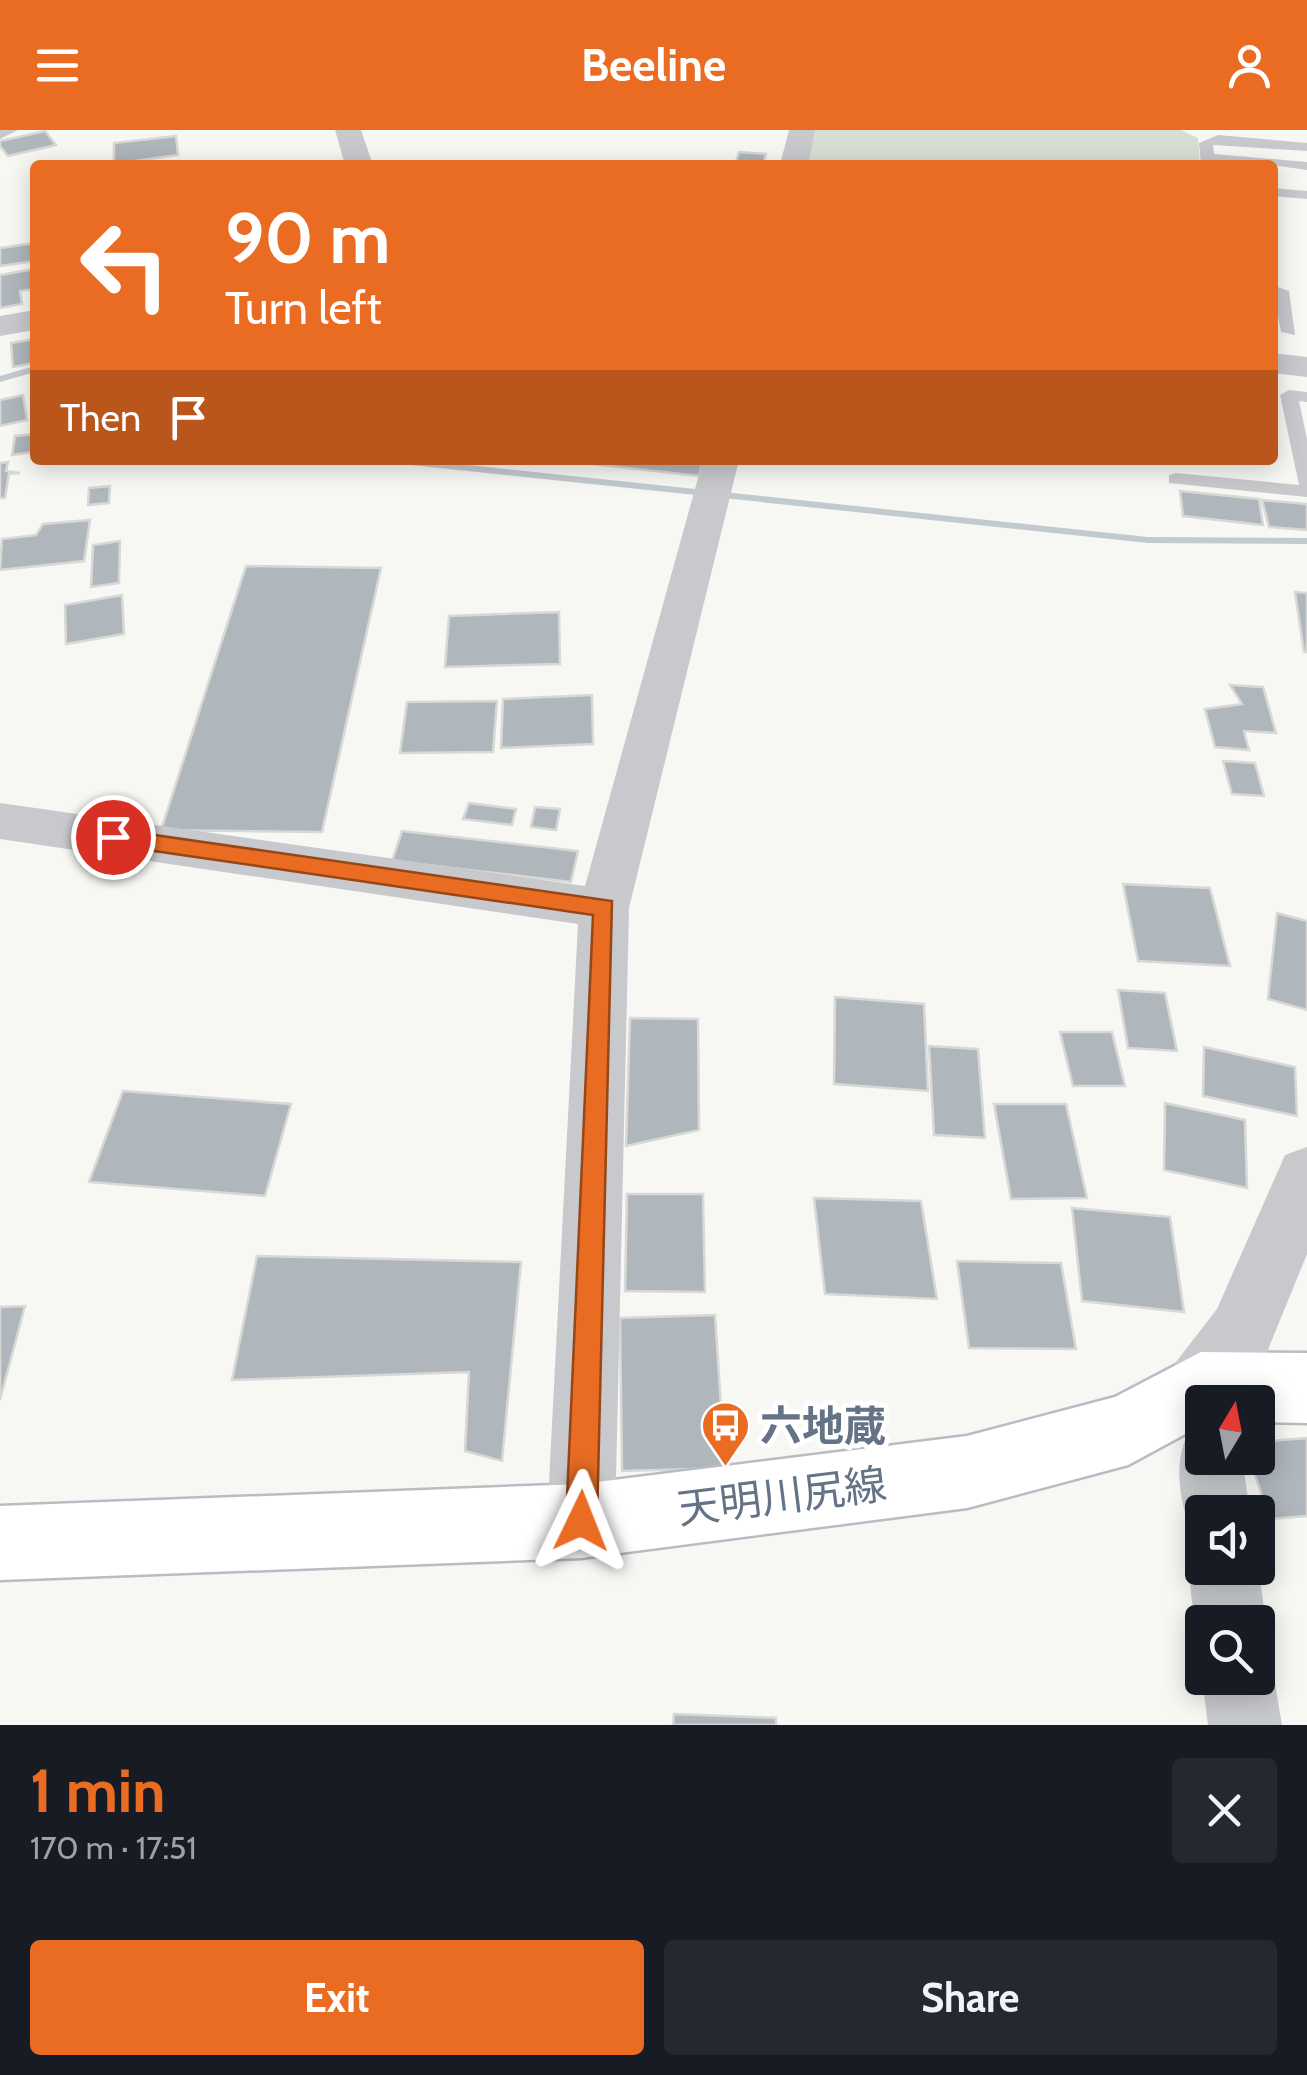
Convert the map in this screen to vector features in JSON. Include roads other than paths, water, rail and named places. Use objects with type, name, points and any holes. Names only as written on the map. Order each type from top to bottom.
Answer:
[{"type":"main road","points":[[1275,1390],[1307,1388]]},
{"type":"main road","name":"天明川尻線","points":[[0,1543],[581,1521],[967,1472],[1128,1429],[1185,1402]]},
{"type":"street","points":[[348,130],[358,160]]},
{"type":"street","points":[[795,160],[802,130]]},
{"type":"street","points":[[0,326],[30,321]]},
{"type":"street","points":[[1278,364],[1307,367]]},
{"type":"street","points":[[581,1521],[604,908],[720,465]]},
{"type":"street","points":[[0,821],[604,908]]},
{"type":"street","points":[[1208,1385],[1242,1332],[1307,1176]]},
{"type":"street","points":[[1240,1695],[1244,1725]]},
{"type":"lane","points":[[1208,160],[1206,143],[1218,138],[1307,147]]},
{"type":"lane","points":[[1278,165],[1307,166]]},
{"type":"lane","points":[[1278,193],[1307,195]]},
{"type":"lane","points":[[1278,290],[1289,332]]},
{"type":"lane","points":[[1307,397],[1289,395],[1303,445],[1307,483]]},
{"type":"lane","points":[[1176,479],[1307,490]]},
{"type":"waterway","points":[[0,379],[30,370]]},
{"type":"waterway","points":[[439,465],[1148,540],[1307,541]]},
{"type":"place","name":"六地蔵","points":[[725,1468]]}]
